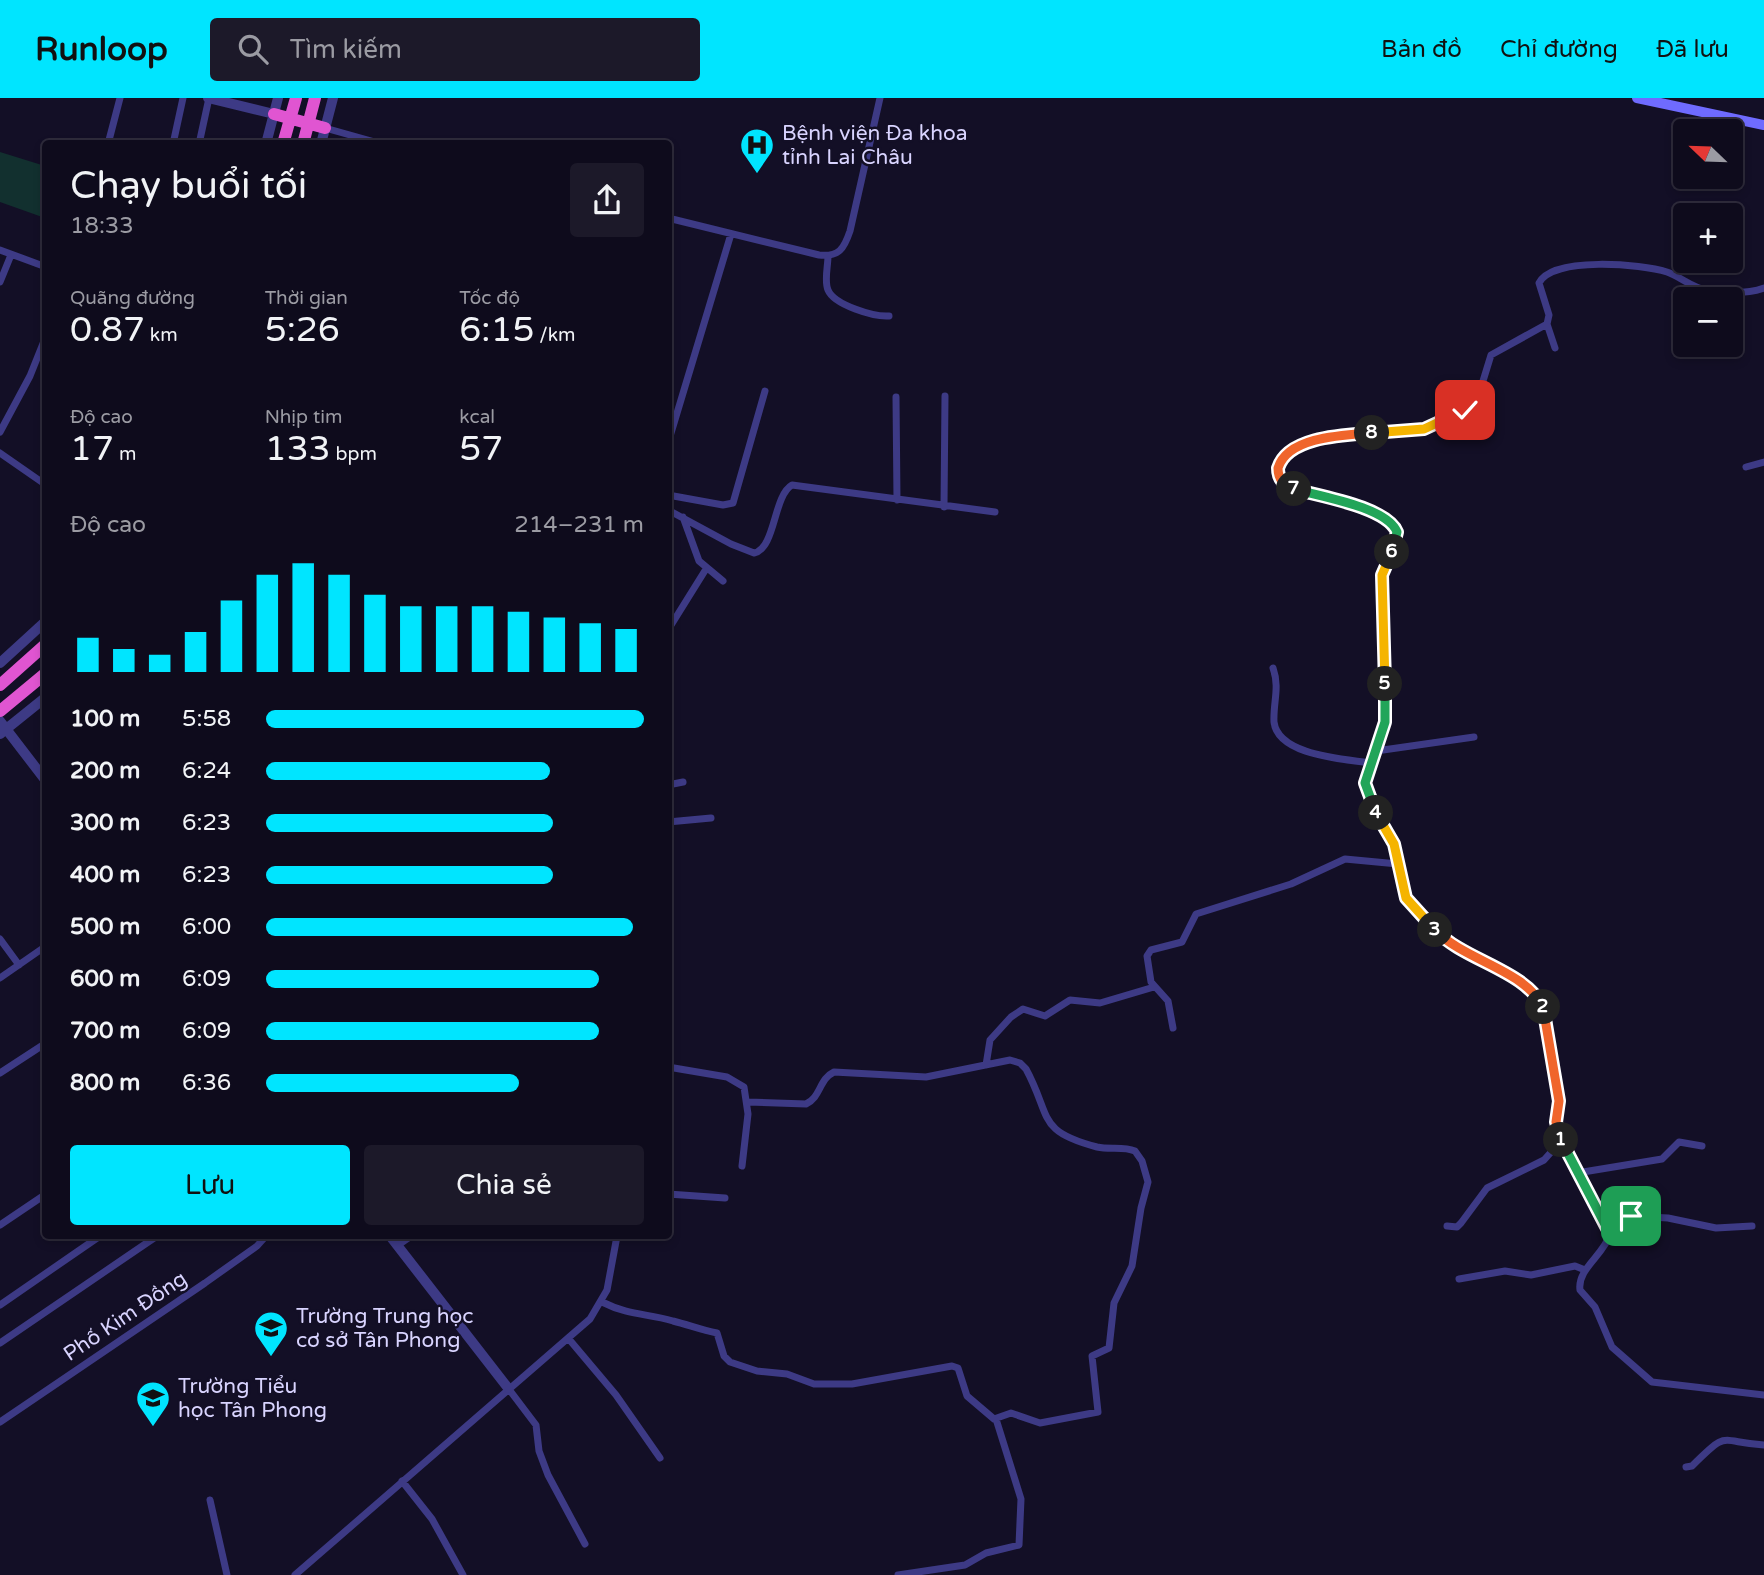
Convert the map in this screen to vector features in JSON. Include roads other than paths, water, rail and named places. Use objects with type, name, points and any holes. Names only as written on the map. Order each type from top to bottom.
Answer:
[{"type":"highway","points":[[285,140],[296,98]]},
{"type":"highway","points":[[304,140],[315,98]]},
{"type":"highway","points":[[274,114],[325,128]]},
{"type":"highway","points":[[0,685],[42,648]]},
{"type":"highway","points":[[0,711],[42,676]]},
{"type":"main road","points":[[1637,98],[1764,125]]},
{"type":"street","points":[[109,140],[120,98]]},
{"type":"street","points":[[174,140],[183,98]]},
{"type":"street","points":[[200,140],[209,98],[274,114]]},
{"type":"street","points":[[267,140],[278,98]]},
{"type":"street","points":[[322,140],[333,98]]},
{"type":"street","points":[[672,219],[832,255],[842,250],[850,231],[880,98]]},
{"type":"street","points":[[325,128],[368,140]]},
{"type":"street","points":[[672,430],[731,234]]},
{"type":"street","points":[[0,250],[42,266]]},
{"type":"street","points":[[0,282],[11,254]]},
{"type":"street","points":[[832,255],[827,286],[834,297],[868,313],[889,316]]},
{"type":"street","points":[[1555,348],[1547,324],[1549,315],[1539,286],[1540,281],[1551,272],[1575,266],[1653,269],[1675,275],[1697,288],[1720,292],[1764,288]]},
{"type":"street","points":[[1547,324],[1491,355],[1479,394],[1465,410],[1424,429],[1318,438],[1279,464],[1278,472],[1284,485],[1351,505],[1387,519],[1396,528],[1397,537],[1382,575],[1383,656],[1387,702],[1376,751],[1370,763],[1366,792],[1394,844],[1409,903],[1444,939],[1532,989],[1537,996],[1548,1026],[1559,1101],[1556,1122],[1577,1173],[1610,1234]]},
{"type":"street","points":[[0,432],[30,376],[42,346]]},
{"type":"street","points":[[672,496],[723,505],[733,503],[765,391]]},
{"type":"street","points":[[944,507],[945,396]]},
{"type":"street","points":[[896,397],[897,500]]},
{"type":"street","points":[[0,453],[42,482]]},
{"type":"street","points":[[1746,467],[1764,461]]},
{"type":"street","points":[[672,512],[731,544],[758,552],[765,545],[789,486],[995,512]]},
{"type":"street","points":[[683,517],[694,553],[706,569],[723,581]]},
{"type":"street","points":[[672,624],[706,569]]},
{"type":"street","points":[[0,663],[42,625]]},
{"type":"street","points":[[1273,668],[1278,684],[1274,721],[1283,736],[1315,755],[1370,763]]},
{"type":"street","points":[[42,700],[2,728],[42,776]]},
{"type":"street","points":[[1376,751],[1474,737]]},
{"type":"street","points":[[672,784],[683,782]]},
{"type":"street","points":[[672,822],[711,818]]},
{"type":"street","points":[[1173,1028],[1168,1001],[1154,987],[1148,953],[1182,942],[1194,916],[1200,911],[1281,888],[1345,859],[1398,864]]},
{"type":"street","points":[[0,939],[19,965]]},
{"type":"street","points":[[0,978],[42,949]]},
{"type":"street","points":[[986,1065],[989,1040],[1018,1010],[1026,1009],[1045,1016],[1070,1000],[1104,1002],[1154,987]]},
{"type":"street","points":[[0,1073],[42,1046]]},
{"type":"street","points":[[602,1302],[630,1314],[669,1320],[697,1331],[717,1333],[724,1356],[730,1362],[757,1371],[787,1374],[814,1384],[852,1384],[955,1366],[967,1396],[988,1416],[996,1419],[1011,1413],[1040,1423],[1098,1412],[1092,1356],[1109,1348],[1114,1303],[1132,1266],[1148,1182],[1142,1161],[1132,1149],[1094,1146],[1066,1137],[1053,1129],[1029,1075],[1020,1063],[1004,1060],[926,1077],[834,1072],[826,1076],[813,1100],[806,1104],[748,1102]]},
{"type":"street","points":[[672,1068],[736,1080],[744,1087],[748,1102],[742,1166]]},
{"type":"street","points":[[1447,1226],[1457,1227],[1487,1188],[1544,1160],[1562,1140]]},
{"type":"street","points":[[1577,1173],[1662,1160],[1679,1142],[1702,1146]]},
{"type":"street","points":[[672,1194],[725,1198]]},
{"type":"street","points":[[0,1225],[42,1197]]},
{"type":"street","points":[[1752,1226],[1716,1228],[1668,1218],[1631,1216],[1624,1219],[1610,1234],[1602,1253],[1585,1270],[1579,1281],[1580,1290],[1595,1307],[1612,1346],[1652,1382],[1764,1395]]},
{"type":"street","points":[[0,1305],[96,1239]]},
{"type":"street","points":[[1,1340],[144,1239]]},
{"type":"street","name":"Phố Kim Đồng","points":[[0,1422],[205,1283],[263,1239]]},
{"type":"street","points":[[393,1239],[536,1425],[540,1451],[548,1475],[585,1545]]},
{"type":"street","points":[[398,1245],[407,1239]]},
{"type":"street","points":[[295,1575],[590,1319],[602,1302],[616,1239]]},
{"type":"street","points":[[1459,1279],[1505,1271],[1531,1275],[1575,1266],[1585,1270]]},
{"type":"street","points":[[568,1338],[611,1389],[660,1458]]},
{"type":"street","points":[[898,1575],[965,1565],[986,1553],[1019,1545],[1021,1499],[996,1419]]},
{"type":"street","points":[[1686,1467],[1692,1466],[1711,1446],[1728,1438],[1764,1445]]},
{"type":"street","points":[[402,1481],[432,1519],[463,1575]]},
{"type":"street","points":[[210,1500],[227,1575]]},
{"type":"place","name":"Bệnh viện Đa khoa tỉnh Lai Châu","points":[[757,175]]},
{"type":"place","name":"Trường Trung học cơ sở Tân Phong","points":[[271,1358]]},
{"type":"place","name":"Trường Tiểu học Tân Phong","points":[[153,1428]]}]
